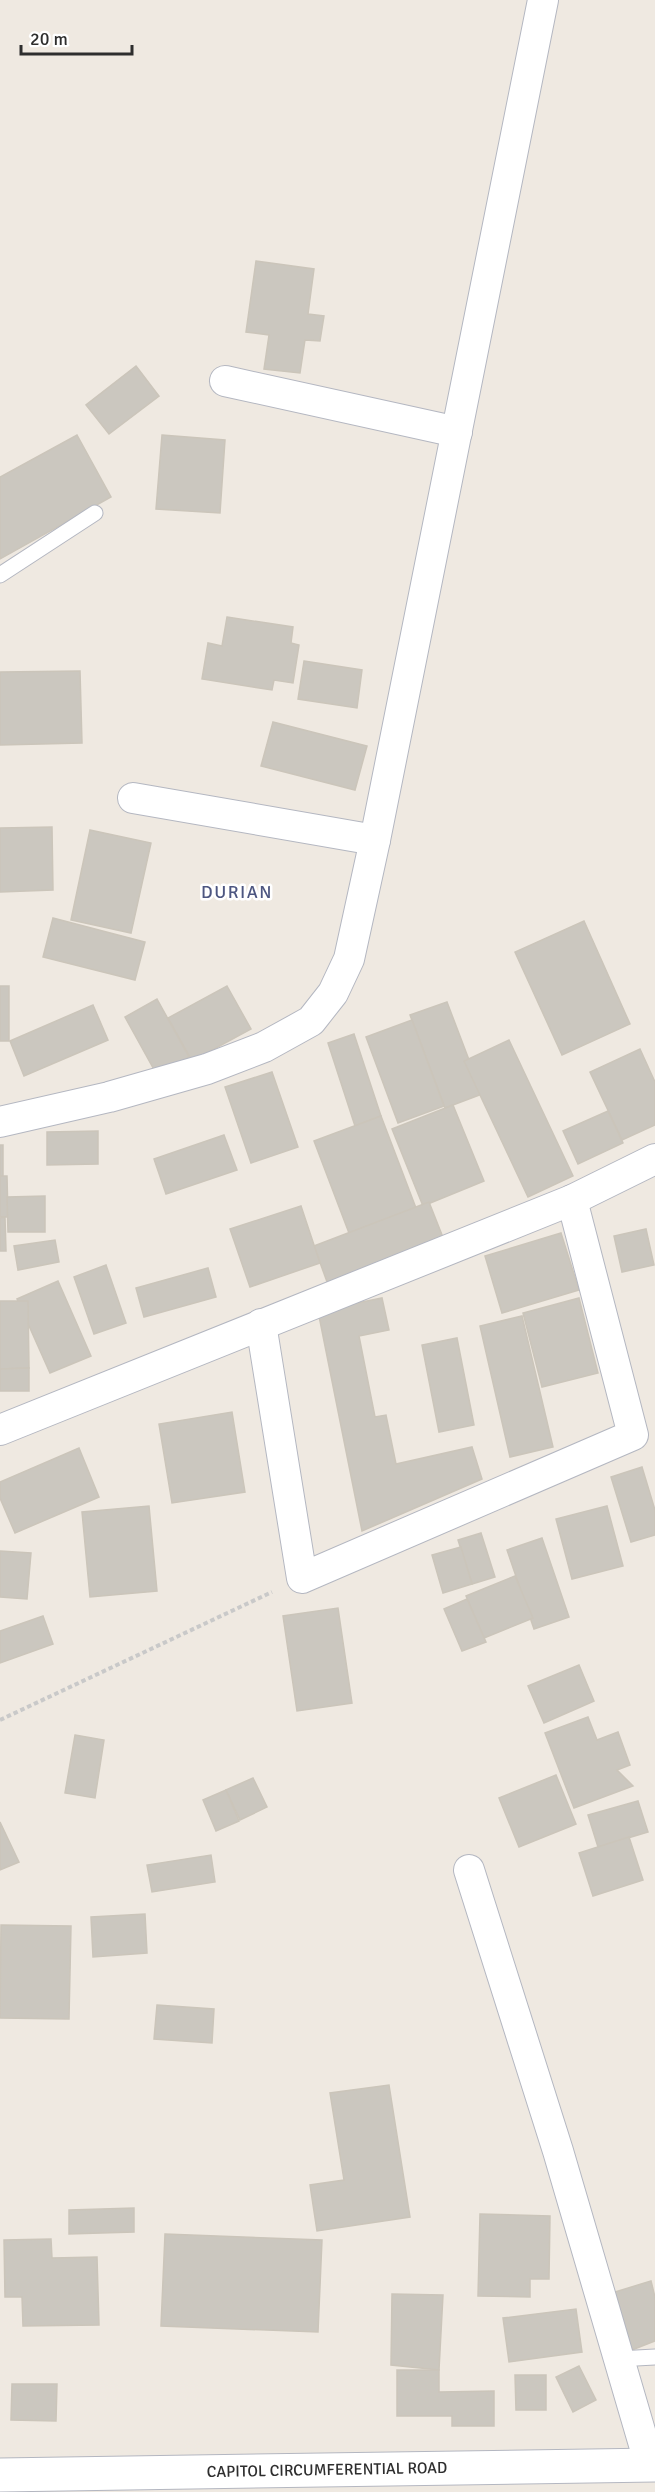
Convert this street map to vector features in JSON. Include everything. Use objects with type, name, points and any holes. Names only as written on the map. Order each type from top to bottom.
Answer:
[{"type":"main road","name":"CAPITOL CIRCUMFERENTIAL ROAD","points":[[0,2475],[652,2465]]},
{"type":"street","points":[[0,1122],[109,1097],[207,1070],[264,1047],[311,1021],[333,993],[349,959],[375,840],[543,0]]},
{"type":"street","points":[[225,381],[457,432]]},
{"type":"street","points":[[133,798],[375,840]]},
{"type":"street","points":[[0,1431],[572,1200],[655,1159]]},
{"type":"street","points":[[261,1324],[303,1578],[633,1435],[572,1200]]},
{"type":"street","points":[[469,1870],[558,2151],[618,2359],[652,2465]]},
{"type":"lane","points":[[0,575],[94,513]]},
{"type":"lane","points":[[618,2359],[655,2357]]},
{"type":"path","points":[[0,1720],[303,1578]]},
{"type":"building","points":[[256,261],[314,269],[308,314],[324,316],[320,341],[305,340],[300,373],[264,369],[269,335],[246,332]]},
{"type":"building","points":[[136,366],[159,396],[109,434],[86,405]]},
{"type":"building","points":[[77,435],[111,497],[0,559],[0,477]]},
{"type":"building","points":[[162,435],[225,440],[220,513],[156,509]]},
{"type":"building","points":[[227,617],[293,627],[291,643],[299,645],[293,683],[274,680],[272,690],[202,679],[208,643],[222,646]]},
{"type":"building","points":[[304,661],[362,670],[357,708],[298,699]]},
{"type":"building","points":[[80,671],[82,743],[0,745],[0,672]]},
{"type":"building","points":[[273,722],[367,746],[355,790],[261,766]]},
{"type":"building","points":[[52,827],[53,890],[0,892],[0,828]]},
{"type":"building","points":[[90,830],[151,843],[131,933],[71,920]]},
{"type":"building","points":[[53,918],[145,942],[135,980],[43,957]]},
{"type":"building","points":[[584,921],[630,1024],[562,1055],[515,952]]},
{"type":"building","points":[[0,986],[9,986],[9,1041],[0,1041]]},
{"type":"building","points":[[227,986],[251,1029],[192,1061],[168,1018]]},
{"type":"building","points":[[157,999],[189,1057],[157,1075],[125,1017]]},
{"type":"building","points":[[447,1002],[482,1094],[445,1108],[410,1015]]},
{"type":"building","points":[[93,1005],[108,1040],[24,1076],[10,1041]]},
{"type":"building","points":[[412,1020],[444,1106],[398,1123],[366,1037]]},
{"type":"building","points":[[354,1034],[381,1116],[355,1126],[328,1043]]},
{"type":"building","points":[[509,1040],[573,1176],[528,1197],[464,1061]]},
{"type":"building","points":[[640,1049],[655,1082],[655,1125],[622,1140],[590,1072]]},
{"type":"building","points":[[272,1072],[298,1147],[251,1163],[225,1087]]},
{"type":"building","points":[[453,1105],[484,1181],[423,1206],[392,1129]]},
{"type":"building","points":[[608,1111],[623,1143],[578,1164],[563,1131]]},
{"type":"building","points":[[381,1116],[416,1208],[349,1233],[314,1141]]},
{"type":"building","points":[[98,1131],[98,1164],[47,1165],[47,1132]]},
{"type":"building","points":[[224,1135],[237,1170],[166,1194],[154,1159]]},
{"type":"building","points":[[0,1145],[3,1145],[3,1177],[0,1177]]},
{"type":"building","points":[[0,1176],[7,1176],[8,1217],[0,1217]]},
{"type":"building","points":[[45,1196],[45,1232],[8,1232],[7,1197]]},
{"type":"building","points":[[429,1202],[446,1245],[330,1290],[314,1246]]},
{"type":"building","points":[[301,1206],[320,1263],[250,1287],[230,1229]]},
{"type":"building","points":[[5,1217],[6,1251],[0,1251],[0,1218]]},
{"type":"building","points":[[646,1229],[654,1265],[622,1272],[614,1236]]},
{"type":"building","points":[[561,1233],[579,1290],[502,1313],[485,1256]]},
{"type":"building","points":[[55,1240],[59,1262],[18,1270],[14,1246]]},
{"type":"building","points":[[106,1265],[126,1323],[94,1334],[74,1277]]},
{"type":"building","points":[[208,1268],[216,1297],[144,1317],[136,1288]]},
{"type":"building","points":[[58,1281],[91,1356],[50,1373],[17,1299]]},
{"type":"building","points":[[382,1298],[389,1330],[359,1336],[375,1417],[386,1415],[396,1464],[472,1447],[482,1479],[362,1531],[318,1311]]},
{"type":"building","points":[[579,1298],[598,1373],[542,1387],[523,1313]]},
{"type":"building","points":[[0,1301],[28,1301],[29,1368],[0,1369]]},
{"type":"building","points":[[522,1316],[553,1447],[510,1457],[480,1326]]},
{"type":"building","points":[[457,1338],[474,1425],[439,1432],[422,1345]]},
{"type":"building","points":[[29,1368],[29,1391],[0,1391],[0,1369]]},
{"type":"building","points":[[232,1412],[245,1492],[172,1503],[159,1424]]},
{"type":"building","points":[[79,1448],[99,1497],[15,1533],[0,1498],[0,1482]]},
{"type":"building","points":[[642,1467],[655,1510],[655,1535],[631,1542],[611,1477]]},
{"type":"building","points":[[149,1506],[157,1591],[90,1597],[82,1512]]},
{"type":"building","points":[[607,1506],[623,1566],[572,1579],[556,1519]]},
{"type":"building","points":[[481,1533],[495,1577],[472,1584],[458,1540]]},
{"type":"building","points":[[542,1538],[569,1617],[534,1629],[507,1550]]},
{"type":"building","points":[[461,1547],[472,1584],[443,1593],[432,1555]]},
{"type":"building","points":[[0,1551],[31,1553],[27,1599],[0,1597]]},
{"type":"building","points":[[515,1576],[533,1618],[484,1638],[466,1596]]},
{"type":"building","points":[[467,1599],[486,1642],[462,1651],[444,1609]]},
{"type":"building","points":[[338,1608],[352,1703],[297,1711],[283,1616]]},
{"type":"building","points":[[43,1616],[53,1644],[0,1663],[0,1631]]},
{"type":"building","points":[[579,1665],[594,1701],[544,1723],[528,1686]]},
{"type":"building","points":[[588,1717],[597,1740],[618,1732],[630,1765],[617,1770],[633,1786],[574,1808],[545,1733]]},
{"type":"building","points":[[75,1735],[104,1740],[95,1798],[65,1793]]},
{"type":"building","points":[[556,1775],[576,1824],[519,1847],[499,1798]]},
{"type":"building","points":[[253,1778],[267,1807],[240,1820],[226,1790]]},
{"type":"building","points":[[226,1790],[239,1821],[216,1831],[203,1800]]},
{"type":"building","points":[[638,1801],[648,1832],[598,1847],[588,1815]]},
{"type":"building","points":[[0,1822],[19,1862],[0,1870]]},
{"type":"building","points":[[629,1837],[643,1880],[593,1896],[579,1853]]},
{"type":"building","points":[[211,1855],[215,1882],[152,1892],[147,1865]]},
{"type":"building","points":[[145,1914],[147,1953],[93,1957],[91,1917]]},
{"type":"building","points":[[1,1925],[71,1926],[69,2019],[0,2018]]},
{"type":"building","points":[[157,2005],[214,2009],[212,2043],[154,2039]]},
{"type":"building","points":[[389,2085],[410,2217],[317,2231],[310,2185],[344,2180],[330,2093]]},
{"type":"building","points":[[134,2208],[134,2232],[69,2234],[69,2210]]},
{"type":"building","points":[[480,2214],[550,2216],[549,2279],[530,2279],[530,2297],[478,2296]]},
{"type":"building","points":[[165,2234],[322,2240],[318,2332],[161,2326]]},
{"type":"building","points":[[51,2239],[52,2258],[97,2257],[99,2325],[23,2326],[22,2297],[5,2297],[4,2240]]},
{"type":"building","points":[[651,2281],[655,2297],[655,2341],[632,2350],[615,2292]]},
{"type":"building","points":[[392,2294],[443,2295],[439,2370],[391,2365]]},
{"type":"building","points":[[576,2309],[582,2352],[509,2362],[503,2318]]},
{"type":"building","points":[[579,2366],[596,2400],[573,2412],[556,2377]]},
{"type":"building","points":[[397,2370],[439,2370],[439,2392],[494,2391],[494,2426],[452,2426],[452,2416],[397,2416]]},
{"type":"building","points":[[515,2375],[546,2375],[546,2410],[516,2410]]},
{"type":"building","points":[[12,2384],[57,2384],[56,2421],[11,2420]]},
{"type":"district","name":"DURIAN","points":[[237,892]]}]
